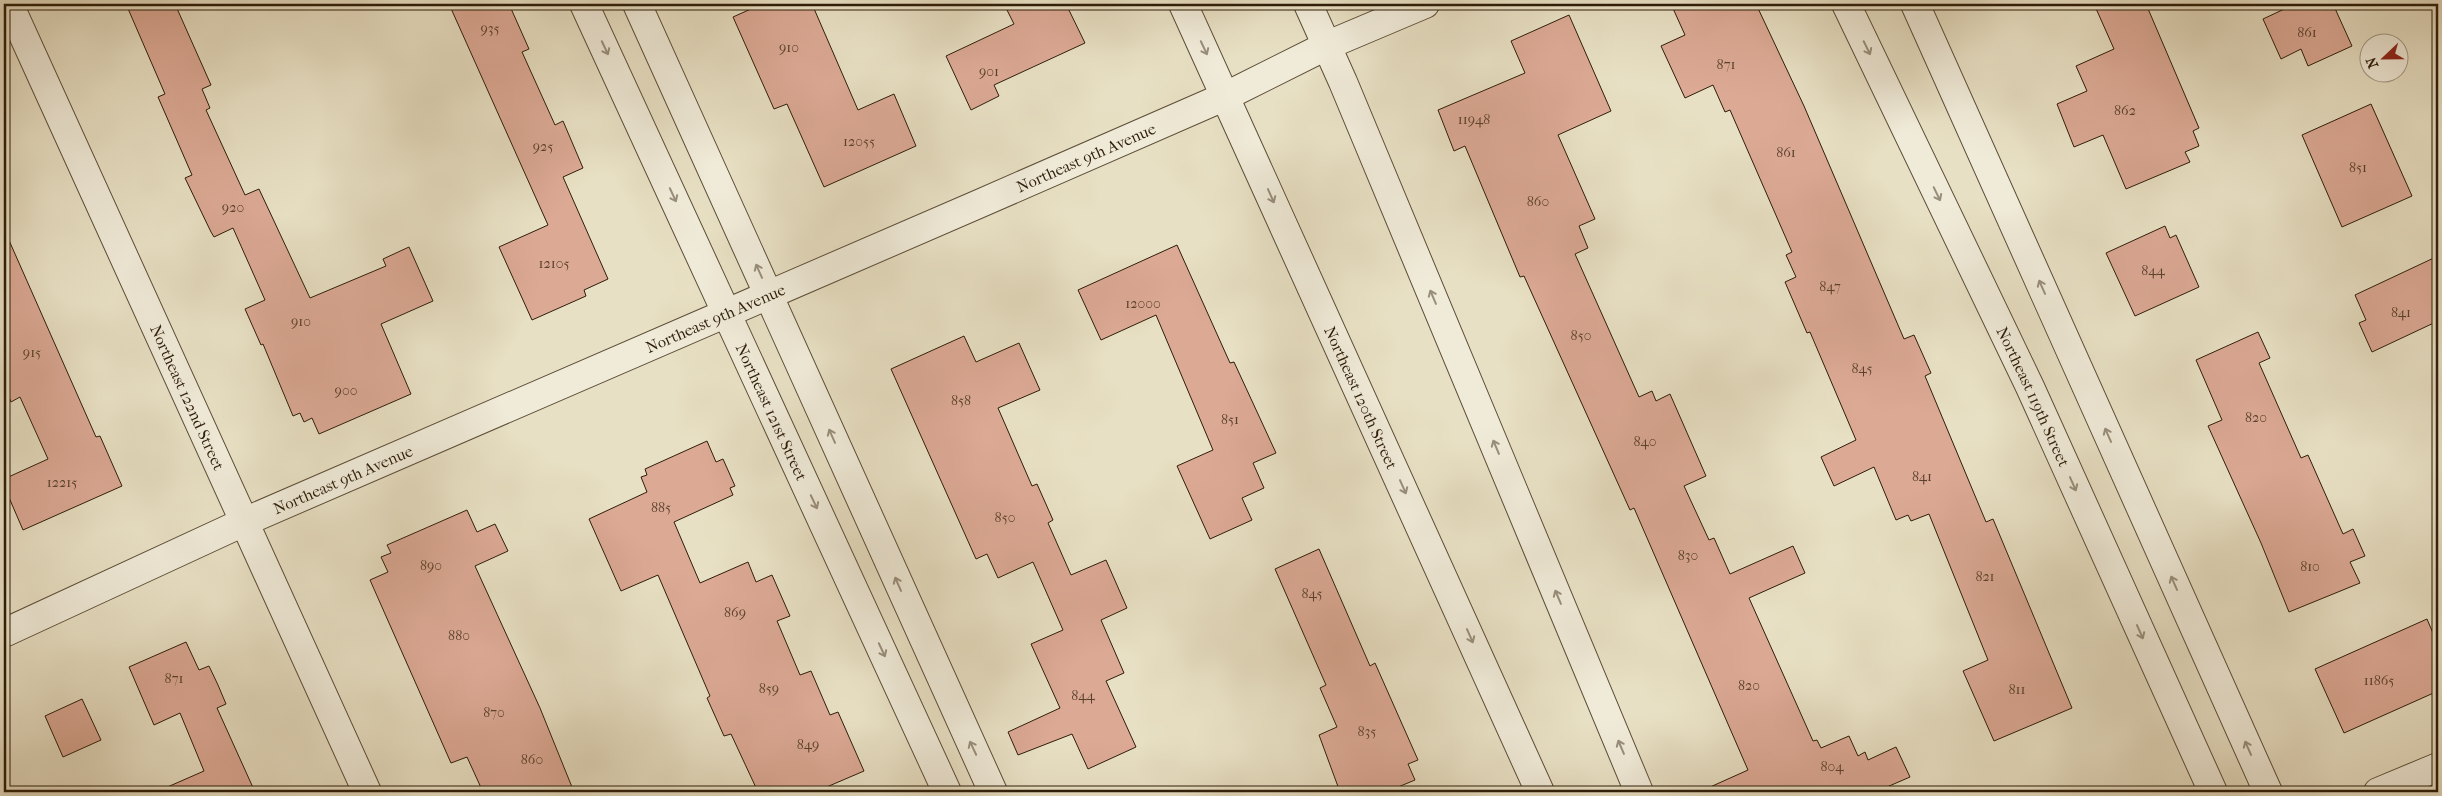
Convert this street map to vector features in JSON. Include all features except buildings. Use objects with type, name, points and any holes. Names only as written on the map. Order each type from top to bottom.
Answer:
[{"type":"street","name":"Northeast 122nd Street","points":[[9,4],[367,792]]},
{"type":"street","name":"Northeast 121st Street","points":[[584,4],[947,792]]},
{"type":"street","points":[[637,4],[993,792]]},
{"type":"street","name":"Northeast 120th Street","points":[[1183,4],[1540,792]]},
{"type":"street","points":[[1308,4],[1328,45],[1639,792]]},
{"type":"street","name":"Northeast 9th Avenue","points":[[4,633],[244,522],[770,296],[1226,96],[1328,45],[1425,4]]},
{"type":"street","name":"Northeast 119th Street","points":[[1846,4],[2030,387],[2213,792]]},
{"type":"street","points":[[1915,4],[2268,792]]},
{"type":"street","points":[[2378,792],[2438,767]]}]
